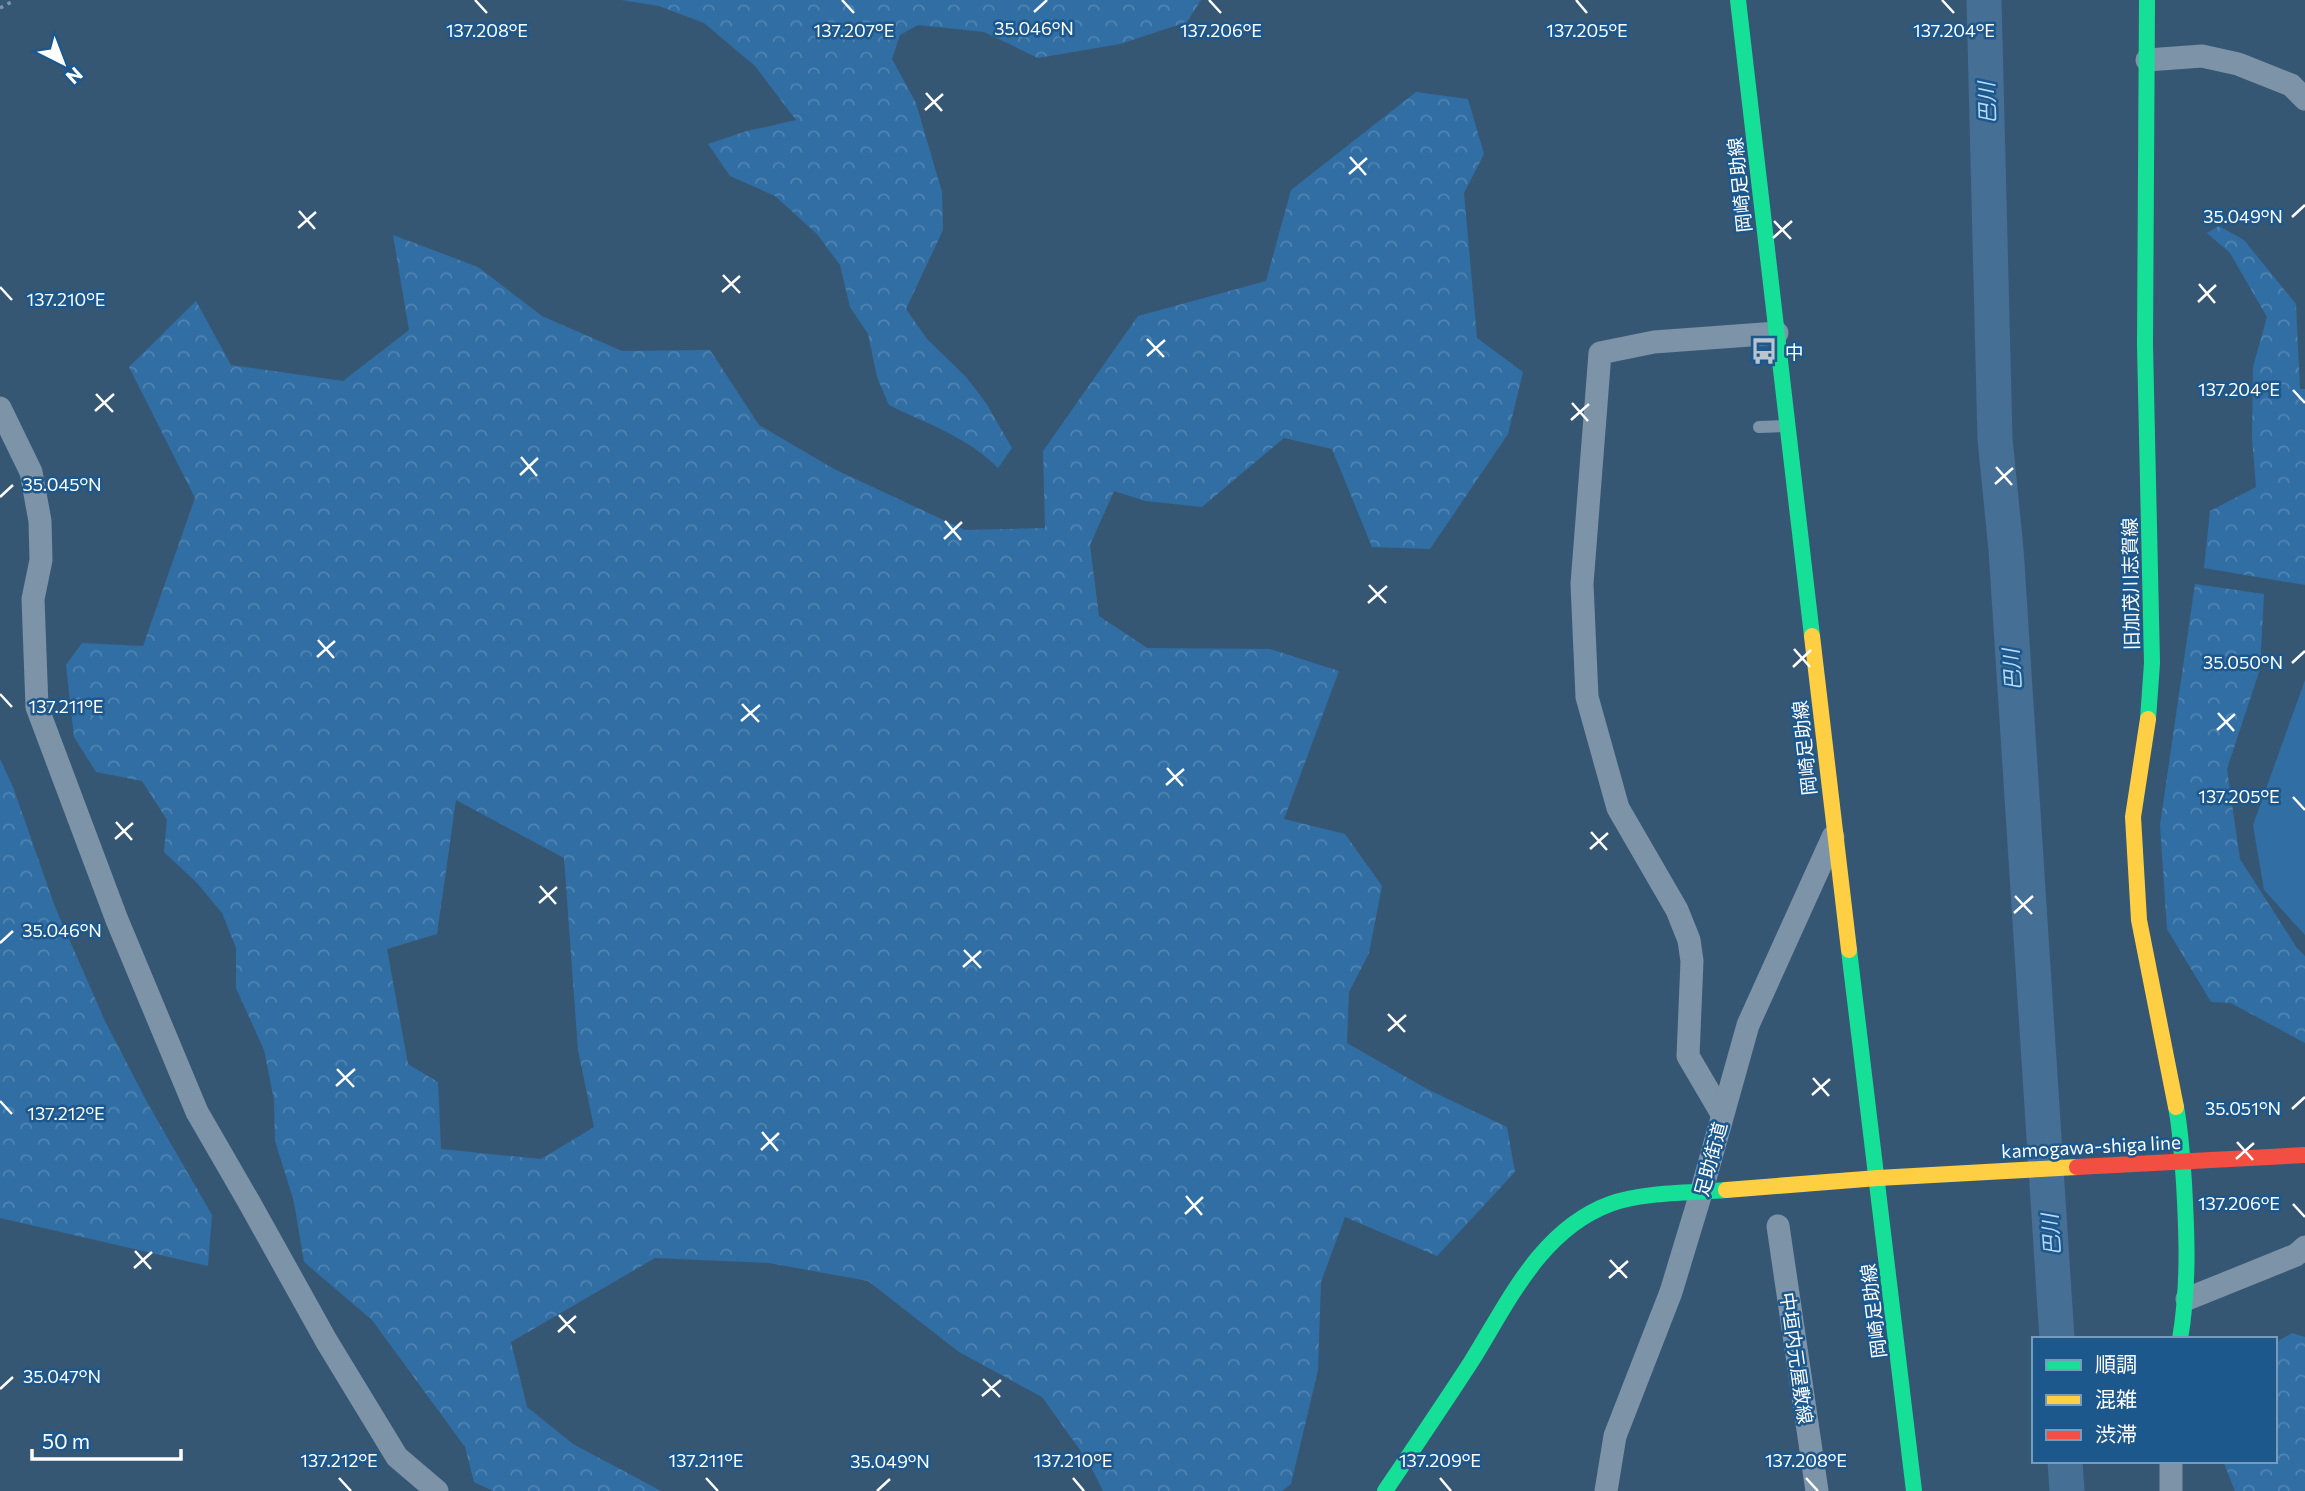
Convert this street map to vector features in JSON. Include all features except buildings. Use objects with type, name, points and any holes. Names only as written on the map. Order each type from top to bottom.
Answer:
[{"type":"street","name":"岡崎足助線","points":[[1738,0],[1914,1491]]},
{"type":"street","name":"旧加茂川志賀線","points":[[2147,0],[2148,205],[2145,345],[2152,663],[2148,720],[2133,817],[2139,920],[2180,1126],[2187,1233],[2187,1298],[2180,1337]]},
{"type":"street","points":[[2147,60],[2202,56],[2238,64],[2291,85],[2305,99]]},
{"type":"street","points":[[1722,1114],[1688,1056],[1692,961],[1689,940],[1677,910],[1618,808],[1587,696],[1582,584],[1600,353],[1654,342],[1777,333]]},
{"type":"street","points":[[0,408],[31,472],[40,521],[41,560],[33,599],[37,707],[117,920],[197,1112],[327,1342],[397,1457],[437,1491]]},
{"type":"street","name":"足助街道","points":[[1606,1491],[1615,1436],[1671,1292],[1748,1025],[1835,834]]},
{"type":"street","name":"kamogawa-shiga line","points":[[1385,1491],[1470,1363],[1529,1267],[1567,1227],[1610,1204],[1657,1195],[1878,1178],[2305,1155]]},
{"type":"street","name":"中垣内元屋敷線","points":[[1778,1226],[1817,1491]]},
{"type":"street","points":[[2187,1298],[2296,1255],[2305,1247]]},
{"type":"street","points":[[2171,1463],[2171,1491]]},
{"type":"lane","points":[[1759,427],[1787,425]]},
{"type":"path","points":[[0,8],[15,0]]},
{"type":"green space","points":[[621,0],[1201,0],[1187,22],[1120,44],[1038,58],[984,32],[918,25],[900,35],[892,59],[916,103],[942,192],[943,230],[906,309],[927,339],[966,377],[986,403],[1012,448],[998,468],[960,439],[889,405],[877,377],[868,334],[850,307],[840,265],[817,234],[775,196],[730,176],[708,144],[747,131],[796,120],[755,66],[704,23],[659,6]]},
{"type":"green space","points":[[1416,92],[1468,99],[1484,154],[1464,193],[1477,338],[1523,372],[1508,434],[1430,549],[1372,547],[1332,449],[1284,438],[1202,507],[1145,501],[1114,491],[1090,545],[1099,616],[1147,648],[1270,649],[1339,671],[1284,819],[1345,834],[1382,886],[1369,953],[1349,992],[1347,1043],[1427,1089],[1507,1127],[1515,1172],[1437,1256],[1345,1217],[1321,1282],[1318,1370],[1291,1484],[1282,1491],[1103,1491],[1088,1461],[1042,1397],[959,1352],[868,1281],[769,1263],[655,1258],[511,1342],[527,1407],[573,1444],[661,1491],[493,1491],[474,1482],[465,1447],[372,1320],[304,1262],[294,1202],[275,1141],[274,1100],[264,1050],[236,988],[236,948],[222,913],[197,883],[164,852],[167,820],[142,781],[96,772],[74,737],[66,665],[82,643],[143,646],[195,498],[129,367],[196,301],[231,365],[343,381],[409,330],[393,235],[478,267],[542,316],[622,351],[710,350],[759,425],[834,469],[965,530],[1045,528],[1043,451],[1138,316],[1266,281],[1291,190]],"holes":[[[456,800],[564,858],[578,1050],[594,1127],[541,1159],[441,1149],[438,1082],[408,1064],[387,949],[437,934]]]},
{"type":"green space","points":[[2219,226],[2244,240],[2296,304],[2300,389],[2305,389],[2305,585],[2204,568],[2210,511],[2256,487],[2252,438],[2253,367],[2267,317],[2230,253],[2207,233]]},
{"type":"green space","points":[[2195,584],[2264,594],[2260,669],[2227,769],[2240,859],[2297,948],[2305,956],[2305,1043],[2231,1003],[2211,1002],[2167,929],[2160,825]]},
{"type":"green space","points":[[2305,680],[2305,935],[2264,890],[2253,825]]},
{"type":"green space","points":[[0,759],[13,787],[55,907],[105,1021],[148,1104],[212,1215],[208,1266],[0,1218]]},
{"type":"green space","points":[[2292,1333],[2305,1337],[2305,1491],[2235,1491],[2224,1463],[2277,1463],[2277,1342]]},
{"type":"waterway","name":"巴川","points":[[1984,0],[1995,439],[2006,549],[2057,1337]]},
{"type":"waterway","name":"巴川","points":[[2065,1463],[2067,1491]]},
{"type":"traffic: fast","points":[[1738,0],[1812,636]]},
{"type":"traffic: fast","points":[[2147,0],[2145,345],[2152,663],[2148,719]]},
{"type":"traffic: fast","points":[[1849,950],[1914,1491]]},
{"type":"traffic: fast","points":[[2176,1107],[2182,1154],[2186,1242],[2185,1300],[2180,1337]]},
{"type":"traffic: fast","points":[[1385,1491],[1528,1271],[1564,1231],[1585,1216],[1623,1200],[1652,1195],[1726,1190]]},
{"type":"traffic: slow","points":[[1812,636],[1849,950]]},
{"type":"traffic: slow","points":[[2148,719],[2133,817],[2139,920],[2176,1107]]},
{"type":"traffic: slow","points":[[1726,1190],[2077,1167]]},
{"type":"traffic: jam","points":[[2077,1167],[2305,1155]]},
{"type":"place","name":"中","points":[[1764,351]]}]
